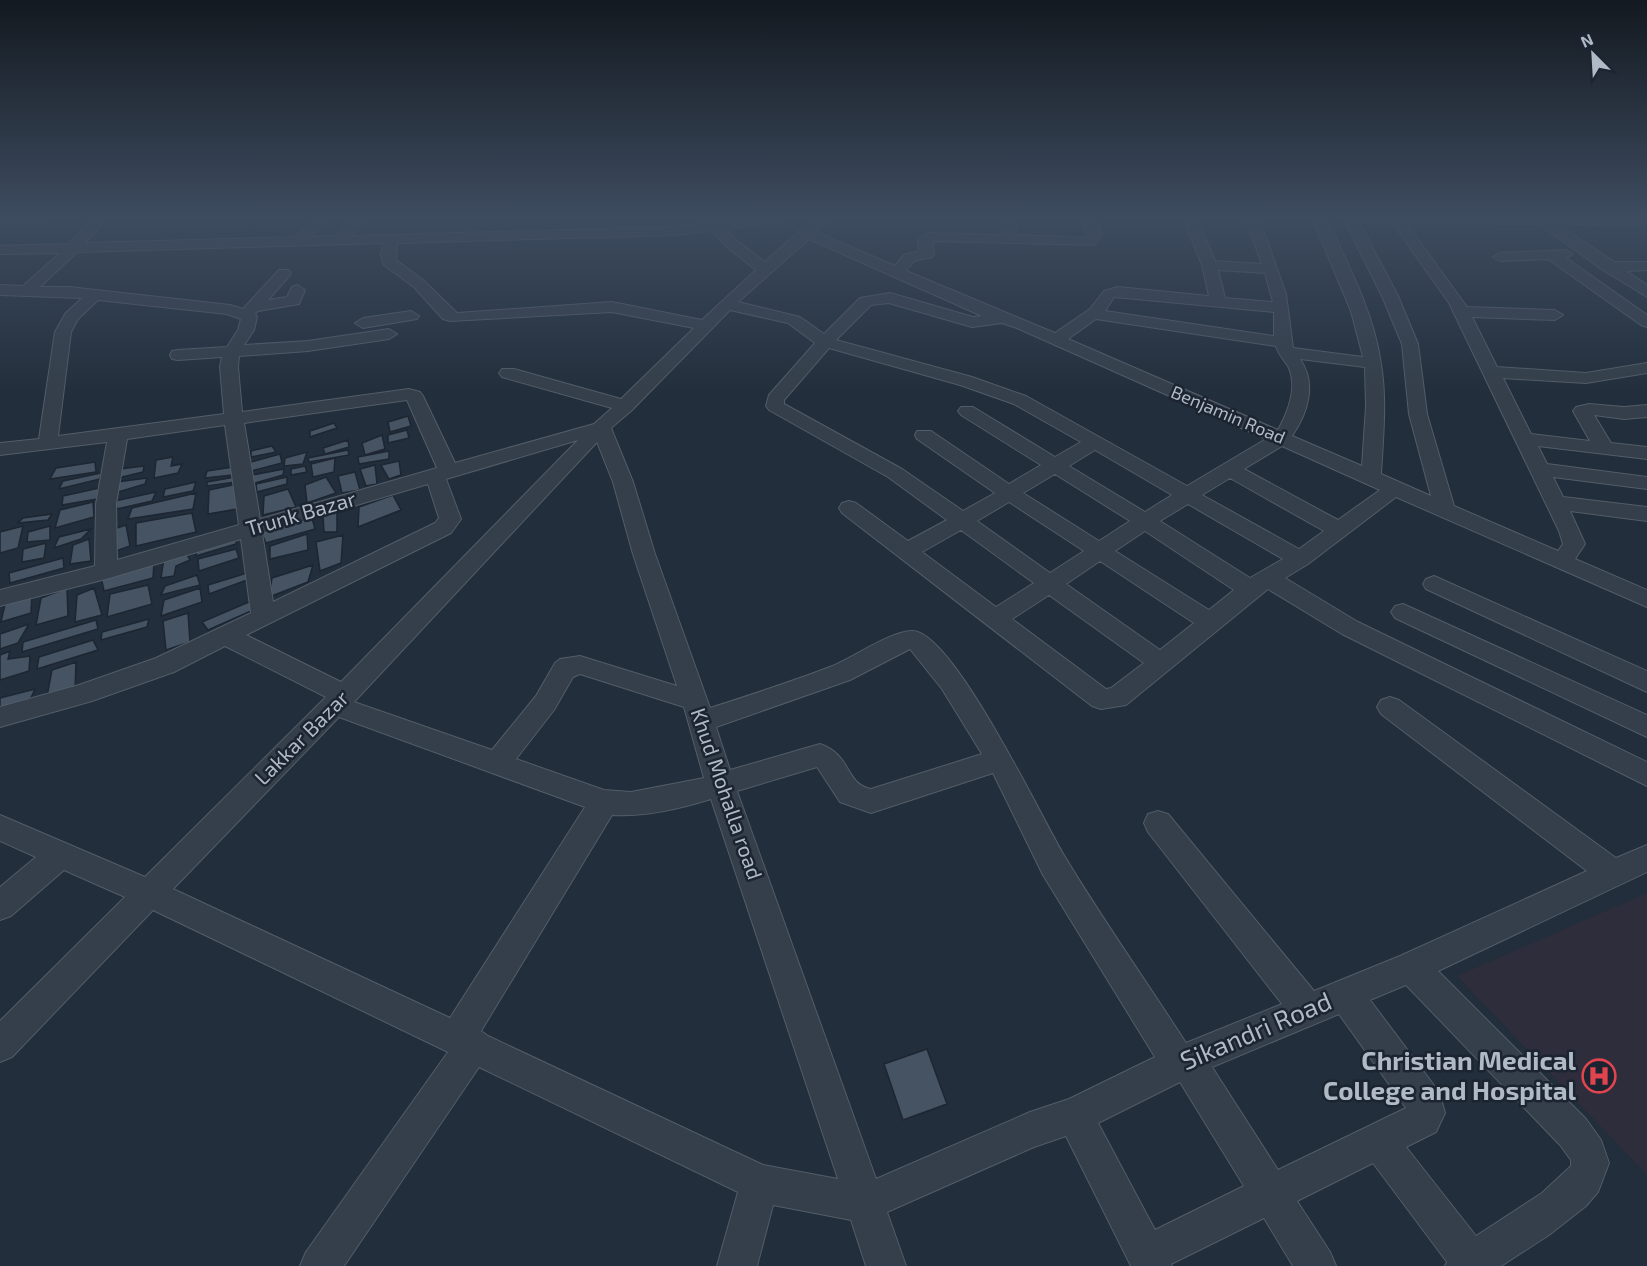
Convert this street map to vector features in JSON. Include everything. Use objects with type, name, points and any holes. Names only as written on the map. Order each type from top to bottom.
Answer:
[{"type":"street","points":[[28,290],[42,277]]},
{"type":"street","points":[[263,616],[252,528],[234,420],[229,366],[237,343],[249,321],[250,311],[280,277]]},
{"type":"street","points":[[410,277],[449,316],[456,318],[612,307],[707,326]]},
{"type":"street","points":[[601,427],[626,406],[756,277]]},
{"type":"street","name":"Benjamin Road","points":[[910,277],[1647,599]]},
{"type":"street","points":[[1212,277],[1218,302]]},
{"type":"street","points":[[997,618],[1145,521],[1281,438],[1290,428],[1301,378],[1285,347],[1281,308],[1273,277]]},
{"type":"street","points":[[1343,277],[1362,323],[1373,363],[1375,407],[1371,477]]},
{"type":"street","points":[[1380,277],[1410,344],[1418,414],[1446,510]]},
{"type":"street","points":[[1437,277],[1461,312],[1574,540],[1572,549],[1562,562]]},
{"type":"street","points":[[1583,277],[1647,322]]},
{"type":"street","points":[[1624,277],[1647,292]]},
{"type":"street","points":[[0,290],[94,295],[250,311],[293,301],[297,290]]},
{"type":"street","points":[[1055,340],[1094,314],[1104,297],[1118,292],[1281,308]]},
{"type":"street","points":[[48,443],[63,332],[71,317],[94,295]]},
{"type":"street","points":[[1003,318],[972,322],[890,298],[879,298],[866,302],[825,342],[775,399],[775,406],[877,462],[1161,663]]},
{"type":"street","points":[[727,305],[788,318],[825,342],[1003,393],[1095,442],[1300,559]]},
{"type":"street","points":[[1461,312],[1555,315]]},
{"type":"street","points":[[1094,314],[1373,363]]},
{"type":"street","points":[[178,355],[324,328],[411,316]]},
{"type":"street","points":[[237,343],[308,346],[389,334]]},
{"type":"street","points":[[1492,372],[1586,378],[1644,371]]},
{"type":"street","points":[[508,373],[626,406]]},
{"type":"street","points":[[0,449],[234,420],[409,394],[414,396],[442,474],[450,519],[442,528],[156,668],[83,694],[0,717]]},
{"type":"street","points":[[1604,448],[1582,411],[1589,409],[1624,413],[1647,411]]},
{"type":"street","points":[[967,411],[1145,521],[1259,583],[1647,775]]},
{"type":"street","name":"Trunk Bazar","points":[[0,598],[106,571],[601,427]]},
{"type":"street","name":"Lakkar Bazar","points":[[0,1045],[339,700],[601,427]]},
{"type":"street","name":"Khud Mohalla road","points":[[601,427],[623,482],[644,554],[698,711],[720,784],[800,1010],[886,1266]]},
{"type":"street","points":[[106,571],[106,504],[118,435]]},
{"type":"street","points":[[924,435],[1009,493],[1209,621]]},
{"type":"street","points":[[1524,439],[1647,453]]},
{"type":"street","points":[[907,551],[1095,442]]},
{"type":"street","points":[[1229,469],[1339,530]]},
{"type":"street","points":[[1538,469],[1647,483]]},
{"type":"street","points":[[849,508],[1101,699],[1117,698],[1209,621],[1259,583],[1300,559],[1395,488]]},
{"type":"street","points":[[1554,502],[1647,514]]},
{"type":"street","points":[[1434,584],[1647,682]]},
{"type":"street","points":[[1403,612],[1647,727]]},
{"type":"street","points":[[225,635],[339,700],[497,764],[604,802],[632,804],[685,795],[820,755],[831,763],[852,797],[871,801],[1000,760]]},
{"type":"street","points":[[497,764],[533,720],[564,670],[569,666],[580,665],[698,711],[841,673],[903,642],[913,640],[921,644],[951,682],[1000,760],[1054,866],[1316,1266]]},
{"type":"street","points":[[1390,707],[1613,873]]},
{"type":"street","points":[[320,1266],[465,1042],[604,802]]},
{"type":"street","points":[[1158,823],[1307,1009]]},
{"type":"street","points":[[0,828],[149,893],[760,1183],[864,1203]]},
{"type":"street","points":[[0,906],[60,855]]},
{"type":"street","name":"Sikandri Road","points":[[864,1203],[1030,1130],[1075,1115],[1183,1062],[1411,967],[1647,858]]},
{"type":"street","points":[[1378,1140],[1468,1264],[1565,1200],[1586,1179],[1590,1169],[1590,1155],[1573,1132],[1411,967]]},
{"type":"street","points":[[1075,1115],[1149,1261],[1270,1193],[1423,1119],[1427,1113],[1426,1105],[1344,993]]},
{"type":"street","points":[[737,1266],[760,1183]]},
{"type":"shaded area","name":"Christian Medical College and Hospital","points":[[1647,893],[1647,1175],[1457,976]]},
{"type":"building","points":[[408,416],[411,426],[390,432],[388,422]]},
{"type":"building","points":[[334,423],[337,428],[310,437],[310,431]]},
{"type":"building","points":[[407,430],[409,438],[388,443],[388,435]]},
{"type":"building","points":[[382,435],[385,449],[365,455],[362,443]]},
{"type":"building","points":[[348,440],[349,447],[325,454],[323,448]]},
{"type":"building","points":[[272,446],[276,452],[251,457],[251,451]]},
{"type":"building","points":[[348,450],[349,455],[309,462],[308,458]]},
{"type":"building","points":[[389,451],[389,459],[359,464],[358,457]]},
{"type":"building","points":[[307,452],[303,464],[284,466],[285,458]]},
{"type":"building","points":[[280,454],[282,463],[251,471],[251,462]]},
{"type":"building","points":[[173,457],[171,466],[182,464],[178,473],[154,478],[156,460]]},
{"type":"building","points":[[335,458],[334,472],[313,477],[311,464]]},
{"type":"building","points":[[399,461],[401,475],[389,479],[381,465]]},
{"type":"building","points":[[95,462],[96,472],[50,479],[56,468]]},
{"type":"building","points":[[375,465],[377,484],[366,486],[360,469]]},
{"type":"building","points":[[144,466],[143,472],[114,479],[120,469]]},
{"type":"building","points":[[305,466],[307,472],[291,475],[291,469]]},
{"type":"building","points":[[233,467],[233,475],[205,478],[207,471]]},
{"type":"building","points":[[284,469],[283,475],[251,484],[252,475]]},
{"type":"building","points":[[355,472],[360,490],[342,493],[338,476]]},
{"type":"building","points":[[101,473],[100,479],[59,489],[63,481]]},
{"type":"building","points":[[235,477],[236,482],[207,486],[207,482]]},
{"type":"building","points":[[287,477],[287,484],[257,492],[256,484]]},
{"type":"building","points":[[326,477],[336,493],[307,503],[305,485]]},
{"type":"building","points":[[147,478],[145,484],[115,493],[117,482]]},
{"type":"building","points":[[196,482],[193,491],[163,497],[165,489]]},
{"type":"building","points":[[237,484],[237,509],[208,514],[209,490]]},
{"type":"building","points":[[99,488],[97,499],[62,505],[63,496]]},
{"type":"building","points":[[288,489],[296,507],[263,515],[264,496]]},
{"type":"building","points":[[156,492],[152,501],[117,509],[115,501]]},
{"type":"building","points":[[196,493],[193,509],[128,519],[132,508]]},
{"type":"building","points":[[393,495],[401,510],[358,527],[359,507]]},
{"type":"building","points":[[93,502],[94,517],[55,528],[60,510]]},
{"type":"building","points":[[337,510],[337,532],[324,532],[323,515]]},
{"type":"building","points":[[192,513],[196,532],[136,546],[136,523]]},
{"type":"building","points":[[52,514],[48,520],[18,523],[23,518]]},
{"type":"building","points":[[312,518],[315,529],[266,543],[261,532]]},
{"type":"building","points":[[126,525],[130,546],[116,551],[114,529]]},
{"type":"building","points":[[23,526],[18,548],[0,553],[0,532]]},
{"type":"building","points":[[50,526],[50,540],[27,542],[28,532]]},
{"type":"building","points":[[91,529],[81,539],[54,548],[59,537]]},
{"type":"building","points":[[307,534],[308,550],[270,559],[270,546]]},
{"type":"building","points":[[343,535],[341,563],[320,571],[316,542]]},
{"type":"building","points":[[89,539],[91,561],[70,564],[73,545]]},
{"type":"building","points":[[236,539],[236,544],[196,556],[197,550]]},
{"type":"building","points":[[46,543],[44,558],[22,562],[23,549]]},
{"type":"building","points":[[236,549],[239,558],[199,571],[198,559]]},
{"type":"building","points":[[185,551],[190,560],[176,566],[174,576],[161,578],[164,558]]},
{"type":"building","points":[[63,558],[64,568],[10,583],[9,573]]},
{"type":"building","points":[[154,562],[153,578],[104,591],[101,577]]},
{"type":"building","points":[[313,565],[308,582],[269,597],[272,578]]},
{"type":"building","points":[[247,573],[247,580],[209,594],[208,585]]},
{"type":"building","points":[[197,575],[200,585],[161,595],[165,586]]},
{"type":"building","points":[[148,585],[152,604],[107,617],[110,594]]},
{"type":"building","points":[[67,588],[68,616],[36,625],[41,598]]},
{"type":"building","points":[[94,588],[102,615],[75,622],[77,595]]},
{"type":"building","points":[[200,588],[202,602],[161,616],[164,600]]},
{"type":"building","points":[[32,594],[31,613],[1,622],[5,604]]},
{"type":"building","points":[[251,601],[251,611],[208,630],[202,622]]},
{"type":"building","points":[[188,613],[190,642],[166,650],[163,621]]},
{"type":"building","points":[[149,619],[147,627],[101,640],[102,632]]},
{"type":"building","points":[[96,620],[98,629],[22,652],[23,642]]},
{"type":"building","points":[[29,624],[18,643],[0,649],[0,634]]},
{"type":"building","points":[[93,640],[98,650],[37,669],[39,657]]},
{"type":"building","points":[[10,651],[8,659],[30,656],[29,671],[0,680],[0,655]]},
{"type":"building","points":[[76,662],[75,690],[47,696],[52,670]]},
{"type":"building","points":[[35,689],[29,702],[0,709],[0,698]]},
{"type":"building","points":[[927,1049],[947,1104],[903,1120],[884,1064]]},
{"type":"place","name":"Christian Medical College and Hospital","points":[[1599,1076]]}]
